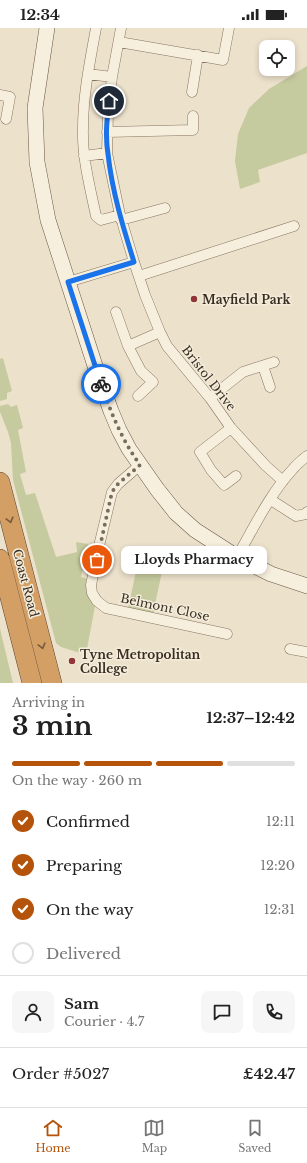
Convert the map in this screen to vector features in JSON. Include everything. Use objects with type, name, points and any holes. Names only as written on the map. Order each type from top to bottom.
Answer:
[{"type":"highway","name":"Coast Road","points":[[0,482],[52,683]]},
{"type":"highway","name":"Coast Road","points":[[0,559],[30,683]]},
{"type":"highway","points":[[0,585],[30,683]]},
{"type":"street","points":[[47,28],[35,108],[37,162],[47,217],[111,411],[129,449],[157,489],[186,522],[195,530],[237,557],[271,574],[307,586]]},
{"type":"street","points":[[96,28],[84,105],[83,129],[84,156],[96,216],[101,220],[120,218],[164,208]]},
{"type":"street","name":"Bristol Drive","points":[[121,28],[112,77],[108,113],[108,153],[120,218],[139,276],[160,332],[167,346],[210,398],[231,428],[266,466],[283,480]]},
{"type":"street","points":[[118,42],[223,60],[229,28]]},
{"type":"street","points":[[192,92],[198,56]]},
{"type":"street","points":[[88,74],[112,77]]},
{"type":"street","points":[[0,95],[10,97],[6,119]]},
{"type":"street","points":[[107,132],[193,130],[192,116]]},
{"type":"street","points":[[84,156],[108,153]]},
{"type":"street","points":[[139,276],[294,226]]},
{"type":"street","points":[[68,282],[134,262]]},
{"type":"street","points":[[116,312],[128,346],[141,371],[154,382],[138,396]]},
{"type":"street","points":[[128,346],[160,332]]},
{"type":"street","points":[[210,398],[243,372],[274,362]]},
{"type":"street","points":[[263,366],[270,387]]},
{"type":"street","points":[[231,428],[200,452],[210,470],[224,485],[236,476]]},
{"type":"street","points":[[237,557],[283,480],[307,456]]},
{"type":"street","name":"Belmont Close","points":[[140,465],[118,484],[112,492],[91,585],[92,593],[99,603],[106,608],[227,634]]},
{"type":"street","points":[[271,500],[296,516],[306,514],[307,512]]},
{"type":"street","points":[[290,649],[307,652]]},
{"type":"green space","points":[[307,66],[307,153],[258,170],[260,182],[240,189],[235,161],[238,134],[249,108],[269,89],[290,76],[295,76],[295,73]]},
{"type":"green space","points":[[3,358],[12,391],[7,393],[7,399],[0,401],[0,359]]},
{"type":"green space","points":[[8,404],[11,407],[17,405],[23,428],[18,430],[26,472],[20,474],[26,495],[35,493],[56,557],[77,552],[76,542],[88,544],[81,577],[88,579],[95,606],[87,649],[80,653],[61,647],[56,643],[13,480],[11,443],[0,412],[0,406]]},
{"type":"green space","points":[[139,557],[164,562],[153,614],[128,609]]},
{"type":"green space","points":[[0,628],[1,633],[13,683],[0,683]]},
{"type":"way so far","points":[[97,560],[112,492],[118,484],[140,465],[129,449],[119,430],[101,384]]},
{"type":"place","name":"Mayfield Park","points":[[194,299]]},
{"type":"place","name":"Lloyds Pharmacy","points":[[97,560]]},
{"type":"place","name":"Tyne Metropolitan College","points":[[72,661]]},
{"type":"route","points":[[101,384],[68,282],[134,262],[120,215],[108,153],[107,132],[109,101]]}]
